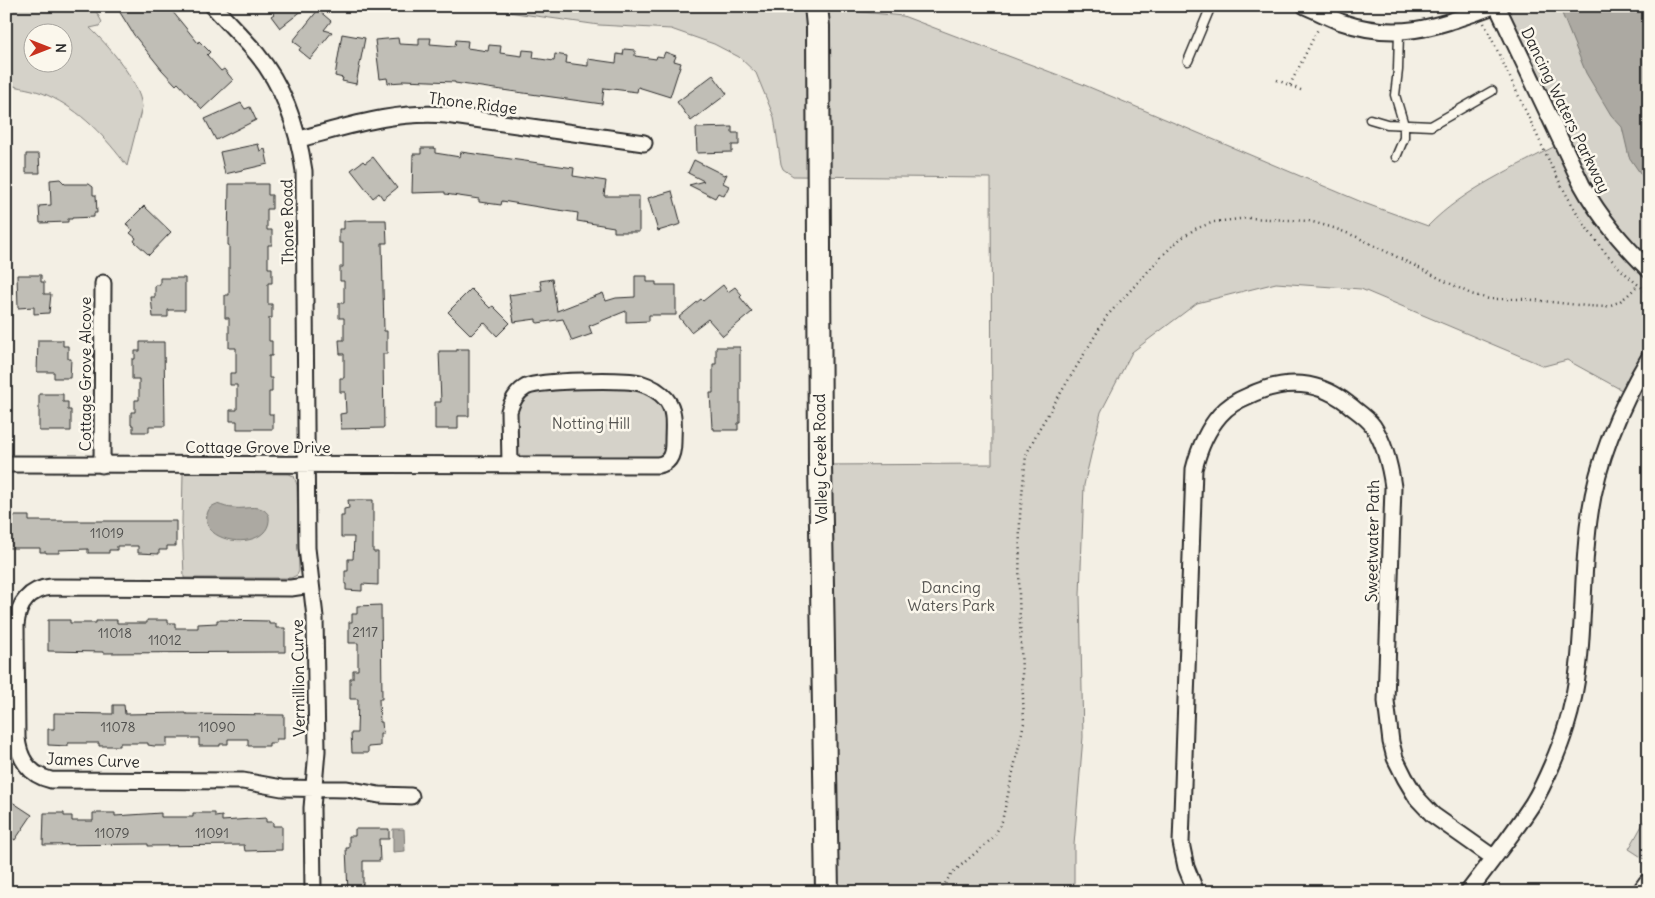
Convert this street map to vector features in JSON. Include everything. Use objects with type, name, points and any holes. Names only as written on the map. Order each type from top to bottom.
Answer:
[{"type":"main road","name":"Valley Creek Road","points":[[818,13],[820,465],[827,892]]},
{"type":"main road","points":[[1644,892],[1649,885]]},
{"type":"street","name":"Thone Road","points":[[212,6],[241,35],[268,70],[288,107],[299,139],[305,184],[306,465]]},
{"type":"street","points":[[1306,6],[1339,21],[1361,28],[1399,32],[1420,30],[1445,24],[1496,6]]},
{"type":"street","name":"Dancing Waters Parkway","points":[[1496,6],[1594,208],[1611,230],[1649,270]]},
{"type":"street","name":"Thone Ridge","points":[[299,139],[378,119],[419,114],[446,115],[644,143]]},
{"type":"street","name":"Cottage Grove Alcove","points":[[102,283],[102,465]]},
{"type":"street","points":[[1468,892],[1534,802],[1566,728],[1578,672],[1590,512],[1614,425],[1649,358]]},
{"type":"street","name":"Cottage Grove Drive","points":[[6,464],[510,465],[662,464],[671,458],[673,450],[672,411],[666,399],[654,389],[632,382],[553,382],[526,387],[511,403],[509,411],[510,465]]},
{"type":"street","name":"Sweetwater Path","points":[[1196,892],[1186,867],[1181,843],[1194,469],[1199,448],[1209,429],[1221,413],[1239,399],[1262,389],[1290,383],[1313,386],[1336,394],[1372,424],[1381,442],[1390,463],[1393,487],[1386,701],[1391,742],[1405,778],[1417,798],[1433,815],[1494,858]]},
{"type":"street","name":"Vermillion Curve","points":[[306,465],[307,548],[316,622],[317,751],[312,816],[313,892]]},
{"type":"street","name":"James Curve","points":[[311,585],[291,588],[45,588],[32,594],[20,608],[16,625],[18,749],[26,766],[44,778],[58,780],[243,781],[282,788],[350,789],[379,795],[411,796]]},
{"type":"lane","points":[[1188,61],[1211,6]]},
{"type":"lane","points":[[1396,157],[1404,138],[1404,125],[1395,95],[1399,32]]},
{"type":"lane","points":[[1370,119],[1387,124],[1431,126],[1492,92]]},
{"type":"path","points":[[1290,86],[1318,29]]},
{"type":"path","points":[[1277,80],[1303,92]]},
{"type":"green space","points":[[6,6],[93,6],[102,22],[99,26],[90,28],[122,64],[136,86],[140,97],[142,107],[127,166],[101,135],[71,108],[32,90],[6,84]]},
{"type":"green space","name":"Dancing Waters Park","points":[[443,6],[816,6],[820,8],[903,16],[1082,84],[1364,203],[1428,226],[1442,213],[1474,190],[1561,143],[1497,6],[1649,6],[1649,405],[1567,360],[1544,366],[1361,289],[1276,283],[1197,303],[1132,352],[1101,412],[1084,485],[1080,595],[1083,737],[1074,845],[1074,892],[827,892],[820,465],[992,464],[991,178],[793,176],[783,169],[781,164],[774,117],[756,73],[739,57],[714,44],[671,29],[599,25],[508,12]]},
{"type":"green space","name":"Notting Hill","points":[[632,382],[666,399],[671,458],[510,465],[509,411],[521,391]]},
{"type":"green space","points":[[183,473],[289,474],[294,476],[297,485],[299,571],[297,575],[291,578],[184,578]]},
{"type":"green space","points":[[1649,813],[1649,862],[1629,849]]},
{"type":"shaded area","points":[[1559,6],[1648,6],[1649,186],[1629,157],[1622,127],[1611,115],[1586,73]]},
{"type":"shaded area","points":[[217,504],[232,508],[262,509],[269,516],[267,528],[260,535],[249,540],[237,541],[214,533],[208,525],[207,515],[211,507]]},
{"type":"shaded area","points":[[393,829],[404,829],[405,851],[393,852]]},
{"type":"building","points":[[116,6],[168,6],[198,43],[199,41],[210,52],[207,55],[221,71],[224,69],[233,80],[202,109],[178,83],[176,85],[162,70],[134,35]]},
{"type":"building","points":[[268,6],[308,6],[280,28],[271,16],[274,14]]},
{"type":"building","points":[[318,10],[331,21],[324,30],[332,32],[310,59],[299,50],[301,47],[293,41]]},
{"type":"building","points":[[342,34],[365,38],[356,84],[342,81],[343,78],[335,76]]},
{"type":"building","points":[[398,38],[399,44],[419,45],[419,38],[431,38],[430,44],[455,46],[456,40],[468,41],[467,48],[488,51],[489,45],[501,46],[500,53],[522,56],[523,50],[534,51],[533,58],[554,61],[555,54],[567,56],[566,63],[588,66],[588,59],[616,63],[617,54],[623,55],[624,49],[635,50],[635,56],[656,59],[657,56],[663,57],[665,52],[676,56],[674,61],[681,63],[670,97],[638,87],[637,92],[604,88],[602,104],[455,82],[403,80],[403,82],[388,83],[387,78],[380,79],[375,40]]},
{"type":"building","points":[[713,75],[727,94],[691,121],[677,102]]},
{"type":"building","points":[[241,103],[245,109],[250,107],[256,120],[216,140],[205,119]]},
{"type":"building","points":[[732,127],[732,133],[739,133],[739,145],[732,145],[732,152],[697,153],[696,128]]},
{"type":"building","points":[[258,144],[260,151],[265,149],[268,164],[225,174],[220,152]]},
{"type":"building","points":[[421,148],[435,148],[435,153],[460,157],[461,152],[574,168],[573,176],[606,181],[604,196],[639,196],[639,232],[614,232],[614,227],[577,221],[578,213],[502,201],[501,205],[479,202],[479,199],[445,194],[445,192],[412,193],[413,154],[421,154]]},
{"type":"building","points":[[26,154],[39,154],[40,173],[26,173]]},
{"type":"building","points":[[373,157],[397,188],[383,199],[379,193],[373,198],[351,170],[363,161],[365,163]]},
{"type":"building","points":[[694,160],[724,175],[727,174],[723,183],[729,186],[724,196],[718,193],[715,198],[689,185],[704,181],[688,173]]},
{"type":"building","points":[[60,179],[65,184],[89,184],[93,187],[93,195],[96,195],[97,213],[94,213],[94,217],[72,218],[68,219],[68,222],[40,223],[39,206],[51,205],[50,180]]},
{"type":"building","points":[[229,184],[268,184],[268,195],[272,195],[272,209],[267,209],[267,230],[272,230],[272,245],[268,245],[268,268],[272,268],[272,283],[268,283],[268,304],[272,304],[272,318],[269,318],[269,341],[272,341],[272,356],[269,356],[269,378],[272,378],[272,392],[269,392],[269,414],[273,414],[273,429],[237,429],[237,421],[230,421],[230,410],[237,410],[237,385],[230,385],[230,373],[236,373],[236,348],[229,348],[229,318],[225,318],[225,295],[229,295]]},
{"type":"building","points":[[672,191],[681,224],[658,231],[648,198]]},
{"type":"building","points":[[144,206],[171,232],[149,255],[134,241],[136,238],[130,233],[133,230],[126,224]]},
{"type":"building","points":[[386,220],[387,243],[382,243],[384,331],[387,331],[387,354],[383,354],[384,428],[341,429],[340,414],[346,413],[345,392],[340,392],[340,378],[344,378],[344,354],[340,354],[339,340],[344,340],[344,318],[339,318],[339,303],[344,303],[344,281],[340,281],[340,267],[343,267],[343,243],[339,243],[339,229],[344,229],[344,221]]},
{"type":"building","points":[[17,275],[41,275],[41,282],[44,282],[44,294],[51,294],[49,313],[34,314],[34,307],[18,308]]},
{"type":"building","points":[[635,276],[647,276],[647,282],[656,282],[656,285],[676,285],[676,315],[649,315],[649,321],[626,322],[626,311],[589,326],[592,334],[572,341],[563,319],[538,323],[536,319],[514,322],[509,295],[542,290],[540,281],[552,279],[557,311],[603,293],[606,301],[616,298],[635,297]]},
{"type":"building","points":[[160,278],[185,278],[185,310],[168,310],[168,317],[153,317],[151,297],[155,297],[155,285],[160,285]]},
{"type":"building","points":[[723,285],[728,292],[735,287],[752,312],[723,336],[708,319],[691,332],[679,317],[701,299],[703,301]]},
{"type":"building","points":[[471,289],[490,308],[493,306],[510,323],[497,336],[484,322],[471,335],[448,312]]},
{"type":"building","points":[[38,340],[63,340],[63,346],[68,346],[68,359],[71,359],[70,378],[54,378],[54,372],[37,372]]},
{"type":"building","points":[[140,342],[164,342],[165,426],[149,426],[149,432],[133,432],[133,425],[131,425],[131,412],[135,412],[135,400],[139,400],[139,379],[132,379],[132,359],[135,359],[135,351],[140,351]]},
{"type":"building","points":[[716,347],[740,347],[740,423],[738,423],[738,430],[714,430],[712,428],[710,393],[713,393],[713,364],[716,364]]},
{"type":"building","points":[[457,349],[469,349],[469,416],[458,416],[458,429],[435,429],[435,402],[441,402],[439,351],[457,351]]},
{"type":"building","points":[[39,394],[63,394],[63,402],[68,402],[68,410],[71,410],[71,431],[39,431]]},
{"type":"building","points":[[348,500],[373,500],[373,552],[378,552],[378,585],[362,584],[362,591],[346,590],[345,584],[345,571],[348,571],[348,559],[353,559],[354,537],[341,537],[341,516],[344,516],[344,509],[349,508]]},
{"type":"building","points":[[6,516],[29,516],[29,521],[176,521],[176,546],[167,546],[167,550],[159,550],[159,554],[138,553],[138,546],[117,546],[117,550],[109,550],[109,553],[88,553],[88,549],[59,550],[59,553],[46,553],[40,552],[40,548],[8,548],[6,546]]},
{"type":"building","points":[[381,605],[382,699],[379,699],[380,722],[382,722],[383,734],[380,734],[380,746],[368,747],[368,753],[352,753],[351,733],[357,733],[358,699],[350,699],[350,678],[353,678],[353,670],[358,670],[358,643],[349,643],[349,622],[352,622],[352,614],[357,614],[357,606]]},
{"type":"building","points":[[48,620],[70,620],[70,623],[96,623],[96,621],[102,620],[117,620],[117,623],[147,623],[147,620],[168,620],[168,623],[175,623],[175,628],[198,628],[198,624],[217,623],[217,620],[269,621],[269,624],[276,624],[276,628],[285,628],[285,652],[103,653],[48,651]]},
{"type":"building","points":[[113,705],[124,705],[125,714],[284,715],[284,739],[276,739],[276,743],[269,743],[269,746],[248,746],[248,739],[228,739],[228,744],[220,744],[220,746],[199,746],[199,738],[167,738],[167,746],[154,746],[148,745],[148,743],[120,743],[120,746],[99,746],[99,743],[68,743],[68,746],[48,745],[48,729],[54,729],[54,713],[113,714]]},
{"type":"building","points":[[6,798],[32,815],[15,840],[6,835]]},
{"type":"building","points":[[44,813],[64,813],[64,816],[72,816],[72,821],[93,821],[93,813],[115,813],[115,816],[161,813],[161,817],[193,817],[193,813],[215,813],[215,817],[222,816],[222,821],[266,818],[266,822],[273,822],[273,826],[282,826],[282,850],[245,851],[244,845],[43,845]]},
{"type":"building","points":[[355,829],[389,829],[389,839],[379,839],[380,861],[363,861],[363,892],[348,892],[346,848],[349,848],[349,836],[355,836]]}]
